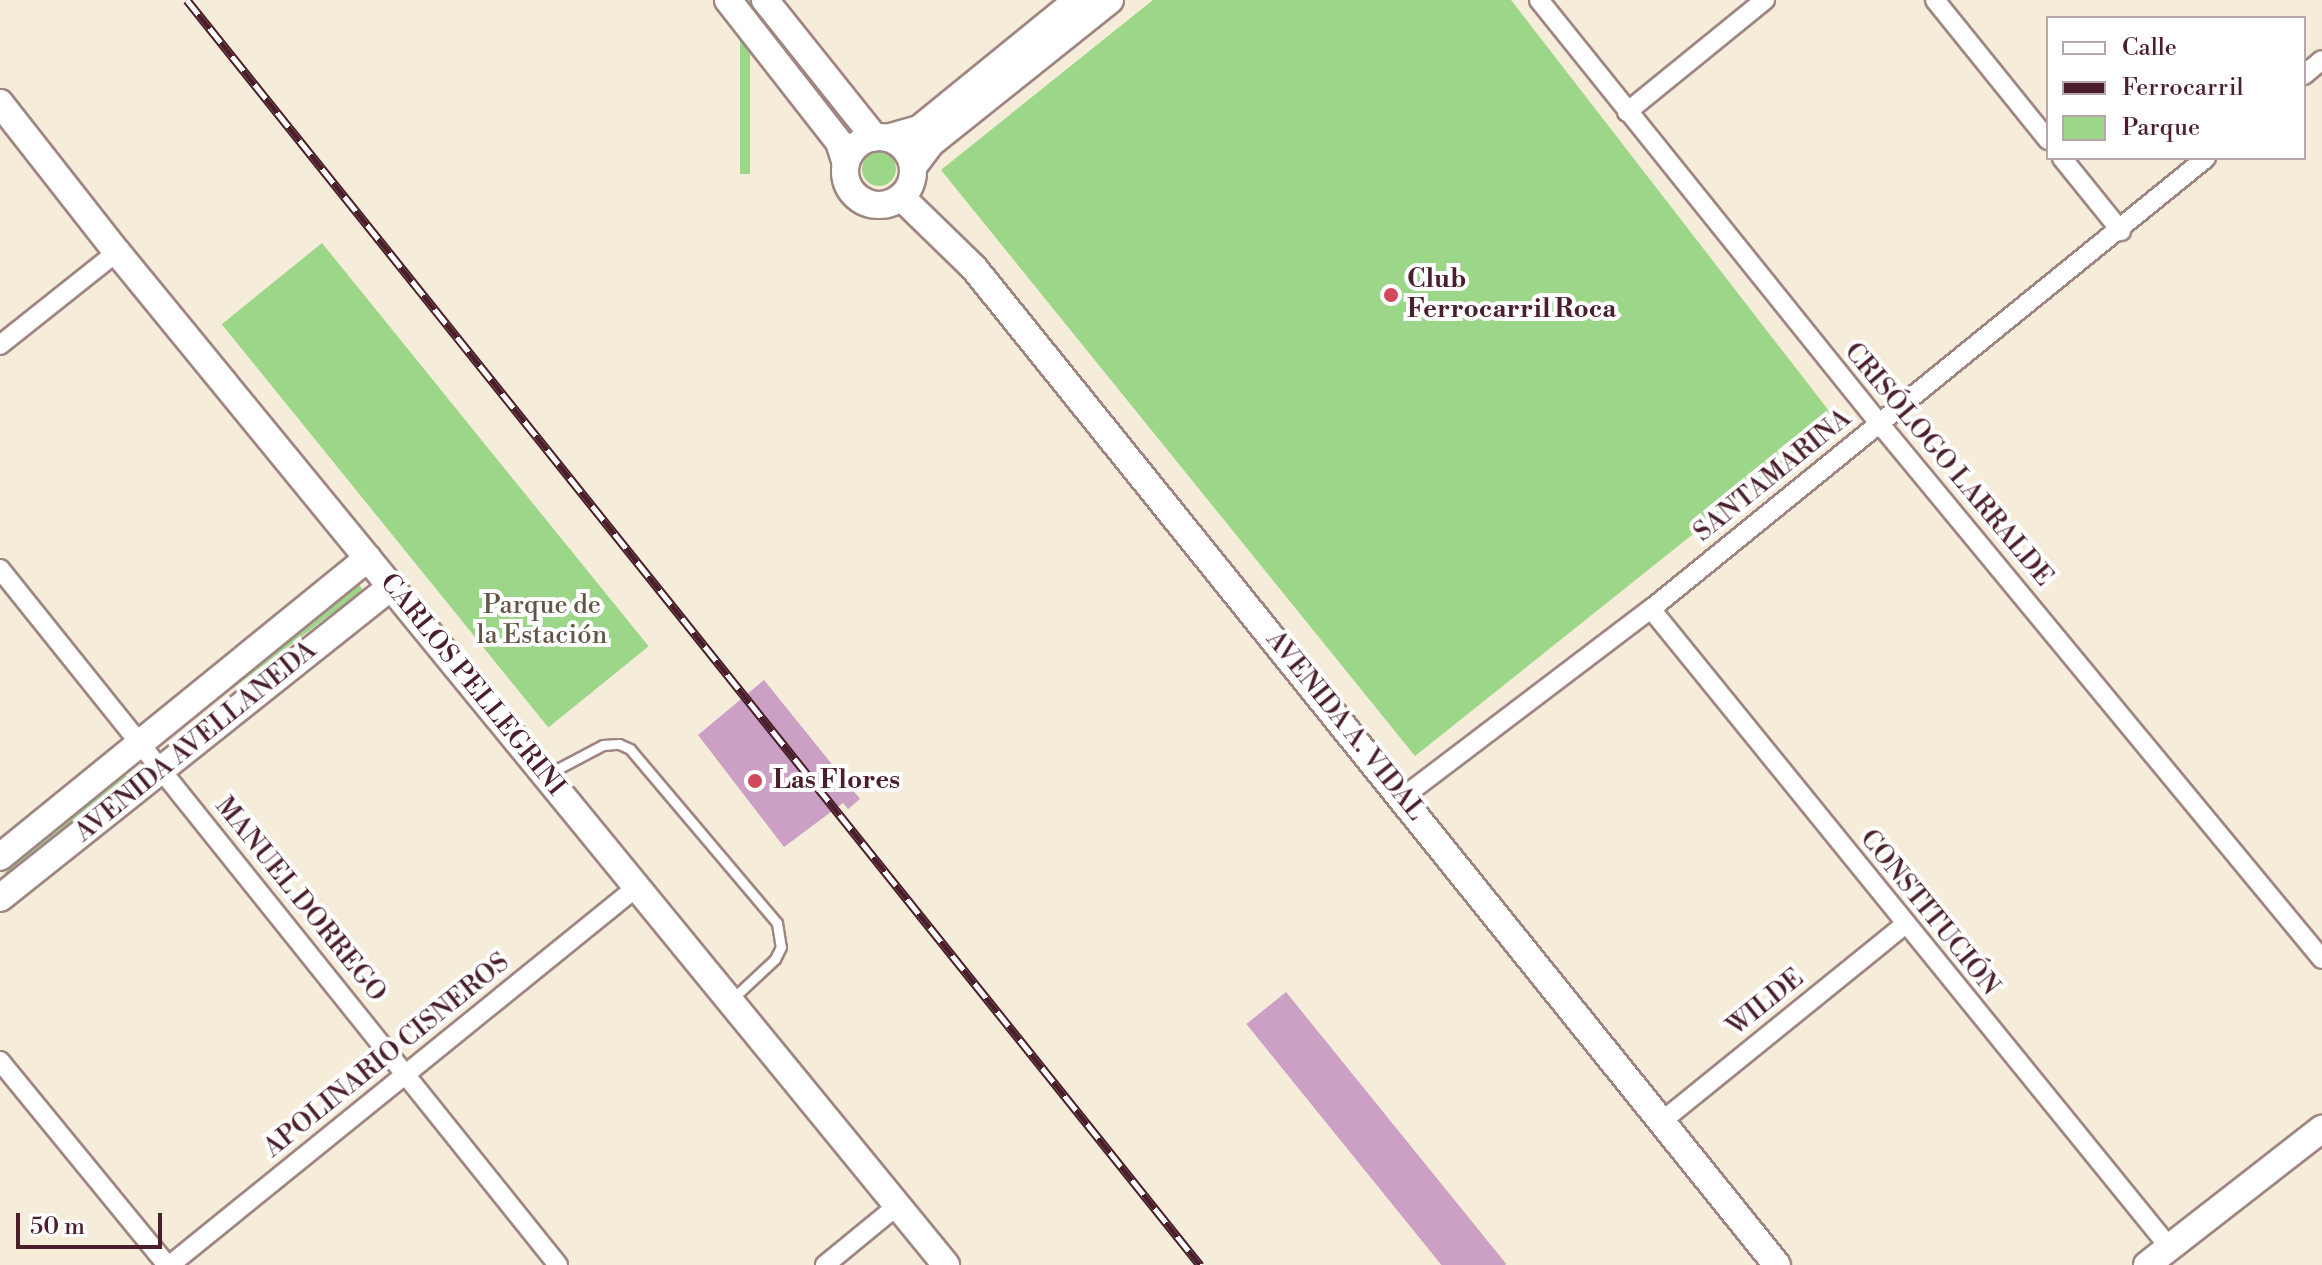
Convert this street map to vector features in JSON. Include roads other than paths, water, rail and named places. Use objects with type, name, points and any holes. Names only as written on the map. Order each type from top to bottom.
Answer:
[{"type":"street","points":[[728,0],[839,142],[846,163],[848,184],[861,200],[882,205],[901,197],[908,189],[913,167],[931,143],[1110,0]]},
{"type":"street","points":[[765,0],[881,138],[904,148],[913,167]]},
{"type":"street","points":[[846,163],[857,146],[919,129],[1078,0]]},
{"type":"street","name":"CRISÓLOGO LARRALDE","points":[[1539,0],[1879,423],[2322,959]]},
{"type":"street","points":[[1627,112],[1765,0]]},
{"type":"street","points":[[1935,0],[2046,138]]},
{"type":"street","points":[[2306,73],[2322,60]]},
{"type":"street","name":"CARLOS PELLEGRINI","points":[[0,103],[117,252],[946,1265]]},
{"type":"street","points":[[2064,160],[2121,231]]},
{"type":"street","name":"SANTAMARINA","points":[[1403,797],[1651,609],[2121,231],[2204,160]]},
{"type":"street","name":"AVENIDA A. VIDAL","points":[[901,197],[974,268],[1777,1265]]},
{"type":"street","points":[[0,345],[117,252]]},
{"type":"street","name":"AVENIDA AVELLANEDA","points":[[0,857],[368,558]]},
{"type":"street","name":"MANUEL DORREGO","points":[[0,569],[558,1265]]},
{"type":"street","name":"AVENIDA AVELLANEDA","points":[[0,898],[392,586]]},
{"type":"street","name":"CONSTITUCIÓN","points":[[1651,609],[1904,925],[2170,1248]]},
{"type":"street","name":"APOLINARIO CISNEROS","points":[[168,1265],[637,887]]},
{"type":"street","name":"WILDE","points":[[1661,1122],[1904,925]]},
{"type":"street","points":[[0,1061],[168,1265]]},
{"type":"street","points":[[2147,1265],[2322,1129]]},
{"type":"street","points":[[825,1265],[898,1205]]},
{"type":"lane","points":[[546,775],[603,745],[619,744],[630,749],[777,923],[782,933],[781,947],[775,959],[731,1000]]},
{"type":"railway","points":[[187,0],[1200,1265]]},
{"type":"place","name":"Club Ferrocarril Roca","points":[[1391,295]]},
{"type":"place","name":"Las Flores","points":[[755,781]]},
{"type":"park label","name":"Parque de la Estación","points":[[542,621]]}]
